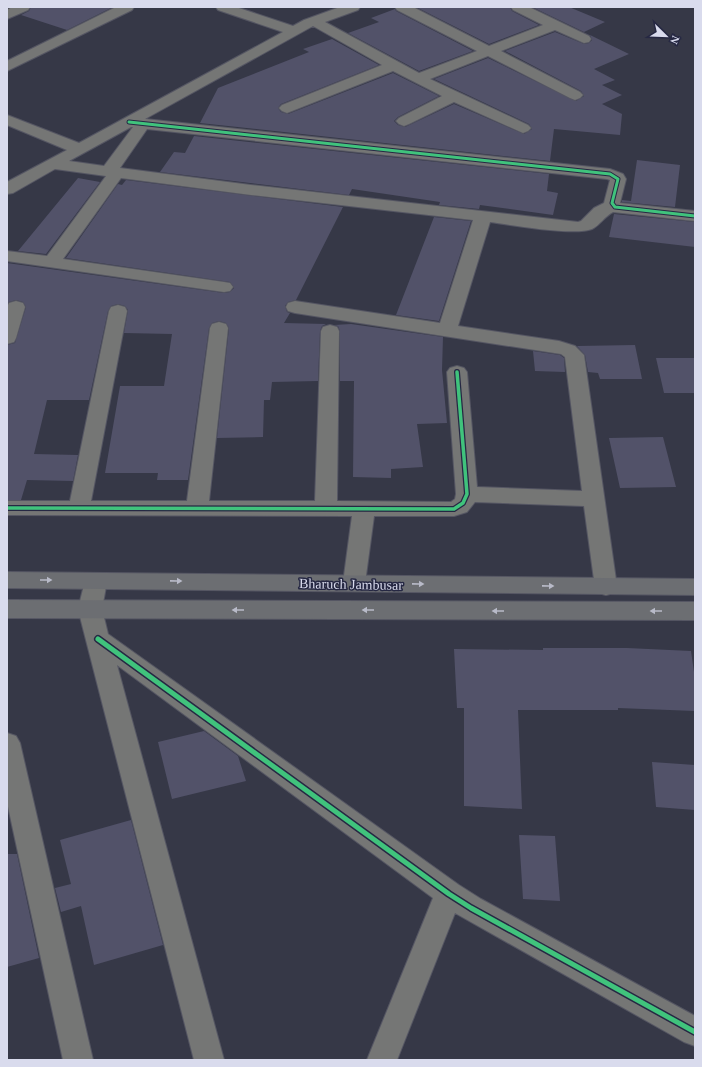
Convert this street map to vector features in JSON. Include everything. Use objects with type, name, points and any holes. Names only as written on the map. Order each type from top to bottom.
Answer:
[{"type":"main road","name":"Bharuch Jambusar","points":[[7,580],[695,588]]},
{"type":"main road","name":"Bharuch Jambusar","points":[[7,609],[695,611]]},
{"type":"street","points":[[7,15],[23,7]]},
{"type":"street","points":[[7,67],[128,7]]},
{"type":"street","points":[[223,7],[294,31]]},
{"type":"street","points":[[7,189],[79,149],[136,123],[294,31],[314,21],[353,7]]},
{"type":"street","points":[[402,7],[575,95]]},
{"type":"street","points":[[518,7],[584,39]]},
{"type":"street","points":[[314,21],[418,79],[523,128]]},
{"type":"street","points":[[418,79],[555,25]]},
{"type":"street","points":[[287,108],[394,65]]},
{"type":"street","points":[[404,121],[454,96]]},
{"type":"street","points":[[7,120],[79,149]]},
{"type":"street","points":[[52,262],[113,172],[136,123]]},
{"type":"street","points":[[136,123],[610,174],[617,177],[618,180],[613,205]]},
{"type":"street","points":[[53,164],[255,191],[582,226],[590,222],[600,212],[613,205]]},
{"type":"street","points":[[613,205],[619,209],[695,216]]},
{"type":"street","points":[[447,330],[483,216]]},
{"type":"street","points":[[7,256],[224,287]]},
{"type":"street","points":[[7,338],[16,307]]},
{"type":"street","points":[[295,307],[559,347],[568,350],[574,355],[606,587]]},
{"type":"street","points":[[79,508],[118,311]]},
{"type":"street","points":[[197,508],[220,328]]},
{"type":"street","points":[[326,509],[330,331]]},
{"type":"street","points":[[7,508],[454,509],[465,501],[467,494],[457,372]]},
{"type":"street","points":[[467,494],[594,499]]},
{"type":"street","points":[[354,583],[364,508]]},
{"type":"street","points":[[96,581],[90,609],[209,1060]]},
{"type":"street","points":[[98,639],[449,894],[471,908],[695,1032]]},
{"type":"street","points":[[7,743],[78,1060]]},
{"type":"street","points":[[382,1060],[449,894]]},
{"type":"building","points":[[31,7],[113,7],[67,30],[21,15],[29,11]]},
{"type":"building","points":[[416,7],[510,7],[512,11],[539,25],[489,44]]},
{"type":"building","points":[[532,7],[569,7],[605,22],[584,32]]},
{"type":"building","points":[[395,9],[396,11],[473,51],[419,71],[348,33],[379,22],[371,18]]},
{"type":"building","points":[[555,32],[584,44],[589,43],[592,40],[590,35],[629,54],[594,69],[615,80],[602,85],[622,95],[602,104],[622,114],[620,135],[554,129],[550,161],[200,123],[218,88],[309,52],[303,49],[332,39],[379,65],[281,104],[278,108],[281,112],[288,114],[393,73],[439,96],[398,117],[394,121],[398,125],[405,127],[454,104],[524,134],[532,129],[529,124],[434,79],[488,58],[576,101],[584,96],[581,91],[505,51]]},
{"type":"building","points":[[194,136],[549,174],[547,191],[558,193],[553,215],[480,205],[479,209],[439,205],[440,202],[352,189],[349,195],[160,172],[174,152],[185,153]]},
{"type":"building","points":[[637,160],[680,165],[675,207],[622,202],[622,200],[631,201]]},
{"type":"building","points":[[78,178],[100,182],[46,254],[18,251]]},
{"type":"building","points":[[126,180],[343,207],[296,300],[288,302],[285,306],[287,312],[290,313],[284,323],[326,324],[322,326],[320,331],[318,381],[272,382],[270,400],[264,400],[263,437],[217,438],[229,328],[226,323],[219,321],[212,323],[209,328],[188,480],[157,480],[158,473],[105,473],[120,386],[164,386],[172,334],[124,333],[128,310],[125,306],[118,304],[111,306],[108,311],[89,400],[47,400],[34,454],[78,455],[73,481],[27,480],[21,500],[7,500],[7,345],[15,343],[26,307],[23,302],[16,300],[7,304],[7,263],[224,293],[230,292],[234,288],[230,282],[66,258],[118,184],[122,185]]},
{"type":"building","points":[[614,214],[695,222],[695,247],[609,237]]},
{"type":"building","points":[[434,217],[471,221],[439,321],[396,315]]},
{"type":"building","points":[[351,324],[443,337],[442,370],[447,423],[417,424],[423,467],[391,469],[391,478],[353,477],[354,381],[340,381],[340,331],[338,326],[334,325]]},
{"type":"building","points":[[635,345],[642,379],[600,379],[598,373],[588,372],[585,355],[577,346]]},
{"type":"building","points":[[533,351],[560,355],[564,358],[565,372],[535,371]]},
{"type":"building","points":[[656,358],[695,358],[695,393],[664,393]]},
{"type":"building","points":[[663,437],[676,487],[620,488],[609,438]]},
{"type":"building","points":[[543,648],[627,648],[691,651],[695,679],[695,711],[618,708],[618,710],[518,710],[522,809],[464,806],[464,708],[457,708],[454,649],[543,650]]},
{"type":"building","points":[[204,731],[238,756],[246,781],[172,799],[158,742]]},
{"type":"building","points":[[652,762],[695,765],[695,810],[656,807]]},
{"type":"building","points":[[131,820],[163,945],[94,965],[81,906],[61,912],[55,888],[71,884],[60,840]]},
{"type":"building","points":[[519,835],[555,836],[560,901],[523,899]]},
{"type":"building","points":[[7,854],[17,854],[39,958],[7,967]]},
{"type":"cycle path","points":[[129,122],[610,174],[618,179],[612,203],[615,207],[695,216]]},
{"type":"cycle path","points":[[7,508],[454,509],[463,503],[467,494],[457,372]]},
{"type":"cycle path","points":[[98,639],[449,894],[471,908],[695,1032]]}]
